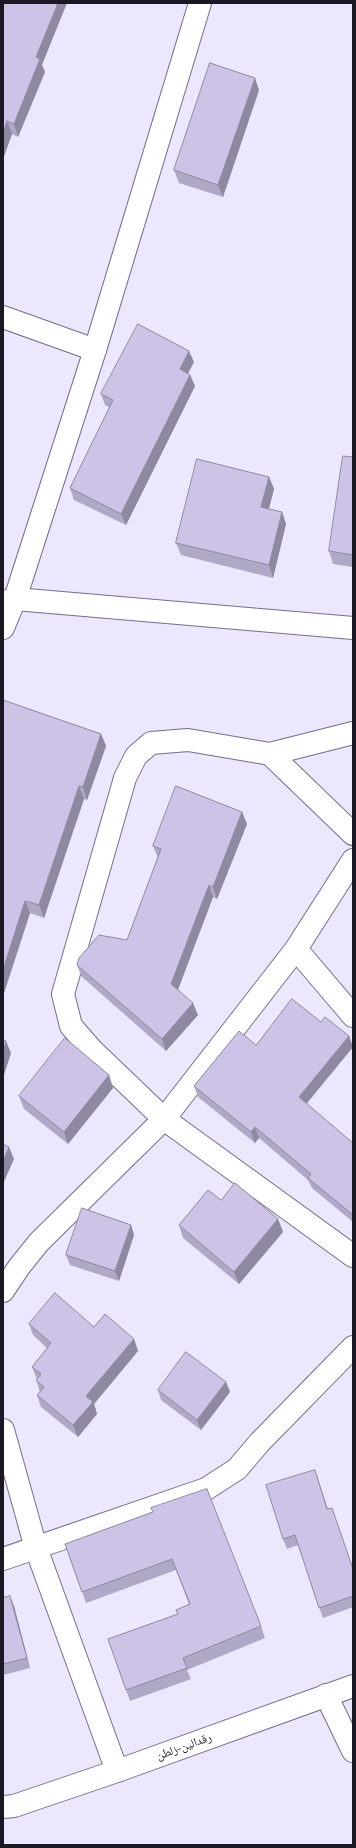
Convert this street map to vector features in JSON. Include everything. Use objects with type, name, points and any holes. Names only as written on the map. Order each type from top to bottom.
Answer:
[{"type":"street","points":[[3,628],[9,600],[95,350],[200,3]]},
{"type":"street","points":[[3,317],[95,350]]},
{"type":"street","points":[[9,600],[353,628]]},
{"type":"street","points":[[353,733],[270,754],[188,740],[151,742],[136,756],[123,785],[63,994],[72,1026],[92,1050],[164,1119],[353,1256]]},
{"type":"street","points":[[270,754],[353,834]]},
{"type":"street","points":[[3,1291],[19,1267],[39,1242],[164,1119],[296,949],[353,860]]},
{"type":"street","points":[[296,949],[353,1016]]},
{"type":"street","points":[[3,1559],[206,1489],[237,1469],[260,1442],[353,1347]]},
{"type":"street","points":[[3,1430],[36,1548],[116,1771]]},
{"type":"street","name":"رقدالين-زلطن","points":[[7,1809],[353,1686]]},
{"type":"street","points":[[326,1695],[353,1751]]},
{"type":"building","points":[[3,3],[58,3],[36,57],[40,59],[14,124],[7,121],[3,134]]},
{"type":"building","points":[[210,63],[255,78],[218,185],[174,170]]},
{"type":"building","points":[[138,324],[189,351],[180,369],[190,375],[121,514],[70,488],[113,400],[101,394]]},
{"type":"building","points":[[343,456],[353,457],[353,555],[329,551]]},
{"type":"building","points":[[197,459],[269,477],[261,507],[282,512],[269,565],[176,543]]},
{"type":"building","points":[[3,700],[101,734],[83,787],[79,786],[39,905],[25,901],[3,970]]},
{"type":"building","points":[[176,786],[242,812],[213,887],[209,885],[171,984],[193,1003],[162,1039],[77,965],[79,958],[99,935],[127,940],[161,849],[153,846]]},
{"type":"building","points":[[292,999],[321,1022],[325,1017],[349,1036],[299,1097],[353,1143],[353,1215],[308,1178],[311,1174],[255,1127],[251,1132],[194,1086],[239,1031],[256,1045]]},
{"type":"building","points":[[65,1038],[109,1075],[64,1132],[19,1096]]},
{"type":"building","points":[[3,1040],[6,1041],[3,1052]]},
{"type":"building","points":[[3,1144],[9,1147],[3,1161]]},
{"type":"building","points":[[235,1183],[278,1219],[234,1272],[179,1225],[208,1190],[221,1200]]},
{"type":"building","points":[[82,1208],[131,1225],[115,1271],[66,1255]]},
{"type":"building","points":[[55,1293],[94,1327],[105,1314],[134,1339],[86,1396],[93,1402],[73,1425],[37,1395],[44,1387],[36,1380],[41,1374],[32,1367],[51,1343],[29,1324]]},
{"type":"building","points":[[186,1352],[226,1382],[197,1420],[158,1390]]},
{"type":"building","points":[[315,1470],[327,1509],[332,1508],[353,1569],[353,1596],[319,1608],[295,1535],[283,1539],[266,1485]]},
{"type":"building","points":[[207,1489],[261,1626],[183,1658],[187,1668],[126,1690],[108,1639],[178,1614],[176,1610],[190,1604],[172,1559],[82,1592],[65,1544],[153,1512],[151,1508]]},
{"type":"building","points":[[10,1596],[27,1658],[3,1664],[3,1598]]}]
